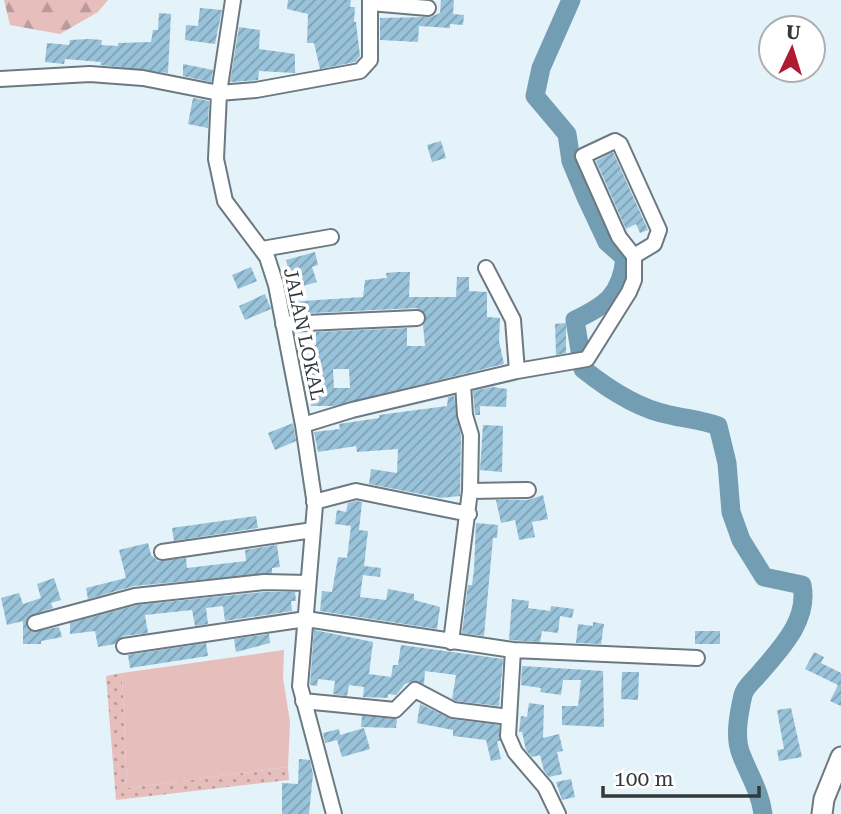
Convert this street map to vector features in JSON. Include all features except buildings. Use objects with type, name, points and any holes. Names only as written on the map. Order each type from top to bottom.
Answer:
[{"type":"main road","points":[[822,814],[824,799],[841,757]]},
{"type":"street","name":"JALAN LOKAL","points":[[233,0],[219,93],[216,159],[225,201],[262,248],[276,285],[303,425],[314,502],[306,619],[300,657],[303,701],[334,814]]},
{"type":"street","points":[[0,79],[90,74],[144,78],[219,93],[256,90],[364,69],[370,60],[370,2],[428,8]]},
{"type":"street","points":[[303,425],[516,370],[579,360],[629,292],[634,280],[634,256],[620,237],[583,156],[615,141],[620,144],[659,230],[654,244],[634,256]]},
{"type":"street","points":[[262,248],[331,236]]},
{"type":"street","points":[[486,268],[513,320],[516,370]]},
{"type":"street","points":[[283,324],[417,318]]},
{"type":"street","points":[[452,642],[470,491],[471,435],[465,415],[463,384]]},
{"type":"street","points":[[314,502],[356,491],[468,514]]},
{"type":"street","points":[[470,491],[527,491]]},
{"type":"street","points":[[162,552],[209,542],[313,530]]},
{"type":"street","points":[[35,624],[135,596],[264,582],[308,583]]},
{"type":"street","points":[[124,646],[306,619],[513,650],[697,658]]},
{"type":"street","points":[[513,650],[509,717],[511,746],[545,787],[558,814]]},
{"type":"street","points":[[303,701],[395,709],[415,690],[453,710],[509,717]]},
{"type":"green space","points":[[4,0],[108,0],[98,12],[60,34],[10,25]]},
{"type":"green space","points":[[284,650],[283,678],[290,722],[288,767],[127,788],[122,673]]},
{"type":"green space","points":[[122,673],[127,788],[288,767],[289,780],[116,800],[106,676]]},
{"type":"waterway","points":[[571,0],[541,68],[535,96],[567,134],[571,161],[607,242],[625,258],[616,290],[603,304],[575,320],[583,369],[613,391],[646,408],[718,426],[727,463],[731,512],[741,540],[764,577],[802,585],[803,598],[797,622],[784,644],[746,689],[740,709],[739,747],[757,790],[763,814]]}]
